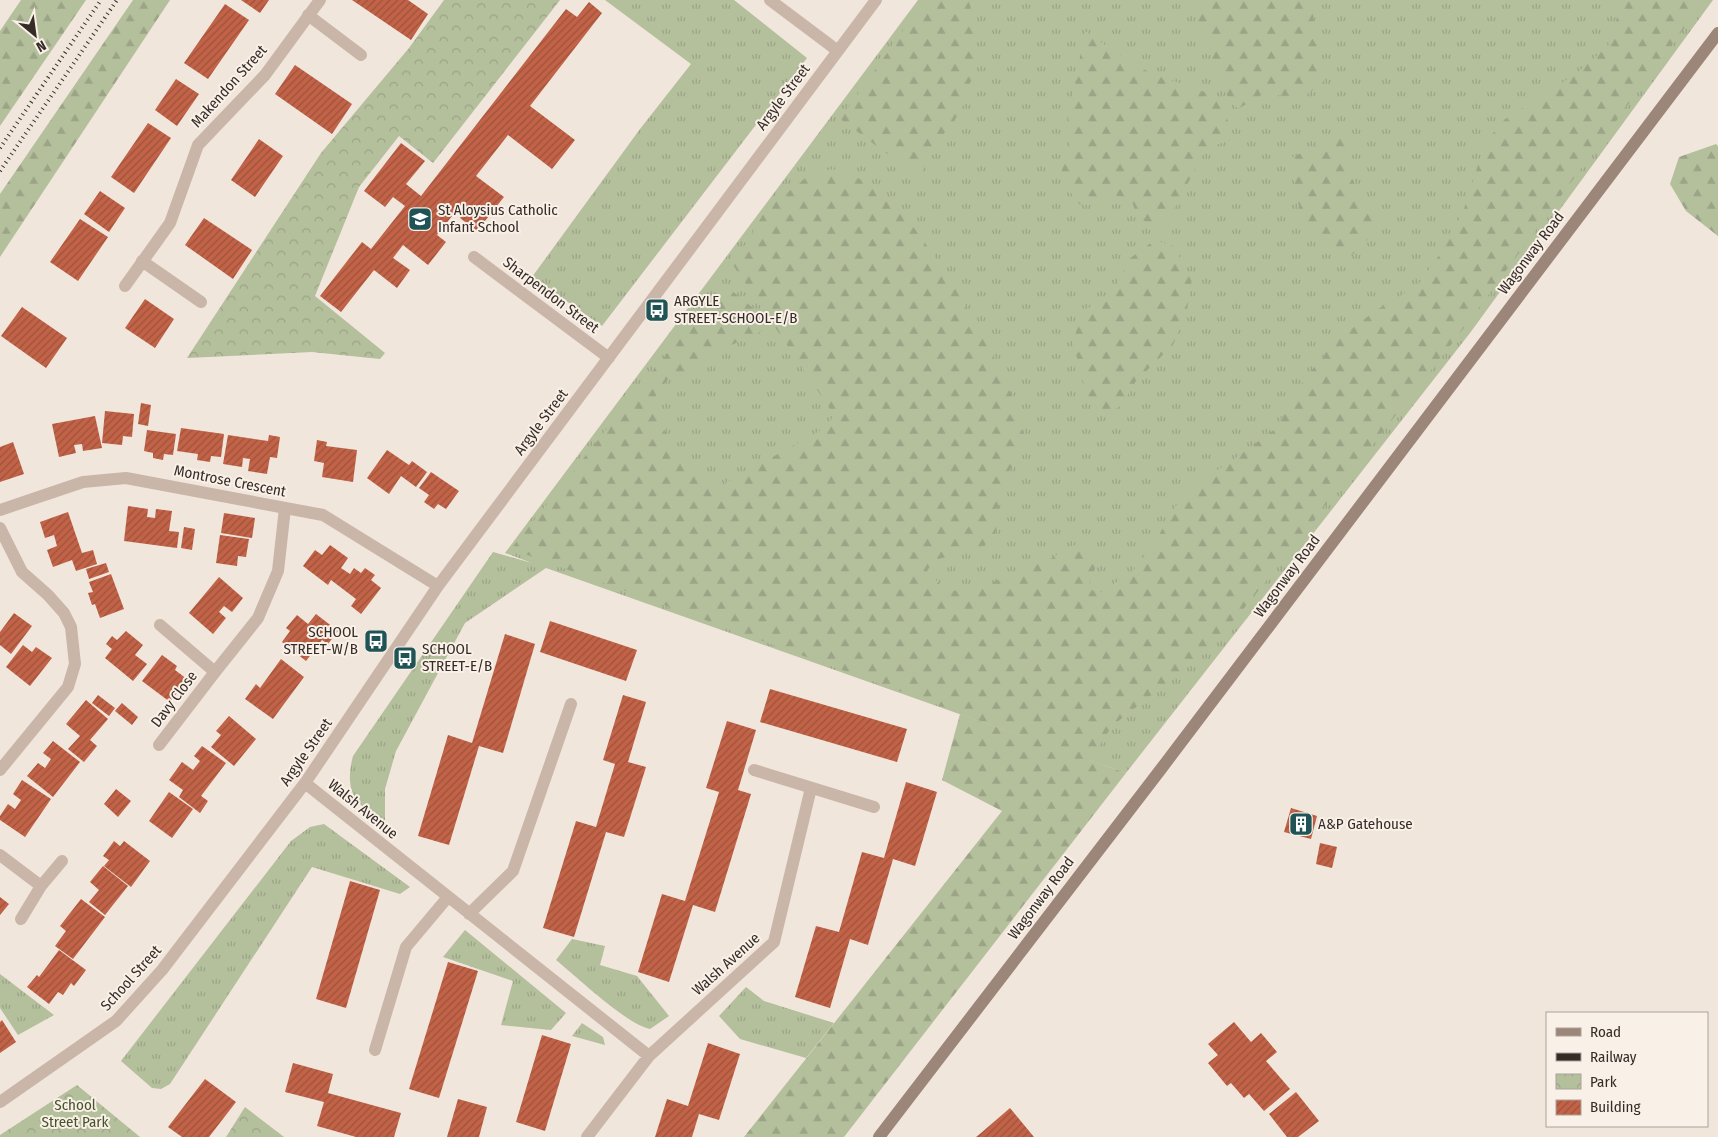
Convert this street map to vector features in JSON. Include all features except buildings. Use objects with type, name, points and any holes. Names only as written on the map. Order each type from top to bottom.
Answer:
[{"type":"main road","name":"Wagonway Road","points":[[879,1137],[1161,769],[1178,744],[1718,33]]},
{"type":"street","name":"Makendon Street","points":[[125,286],[170,223],[198,145],[265,75],[320,0]]},
{"type":"street","points":[[770,0],[838,51]]},
{"type":"street","name":"Argyle Street","points":[[239,868],[305,783],[438,586],[876,0]]},
{"type":"street","points":[[308,15],[361,55]]},
{"type":"street","name":"Sharpendon Street","points":[[474,257],[609,358]]},
{"type":"street","points":[[142,262],[201,302]]},
{"type":"street","name":"Montrose Crescent","points":[[0,510],[83,482],[126,478],[323,515],[438,586]]},
{"type":"street","name":"Davy Close","points":[[159,745],[258,618],[278,571],[285,508]]},
{"type":"street","points":[[0,528],[22,572],[48,595],[64,613],[71,627],[75,664],[68,687],[0,770]]},
{"type":"street","name":"Davy Close","points":[[160,625],[215,672]]},
{"type":"street","points":[[469,914],[513,871],[571,704]]},
{"type":"street","points":[[754,770],[874,807]]},
{"type":"street","name":"Walsh Avenue","points":[[305,783],[649,1056]]},
{"type":"street","name":"Walsh Avenue","points":[[587,1137],[649,1056],[774,942],[811,788]]},
{"type":"street","points":[[0,854],[41,886]]},
{"type":"street","points":[[21,919],[41,886],[62,861]]},
{"type":"street","name":"School Street","points":[[0,1102],[116,1021],[162,970],[239,868]]},
{"type":"street","points":[[375,1050],[406,947],[448,897]]},
{"type":"green space","points":[[21,0],[86,0],[0,126],[0,31]]},
{"type":"green space","points":[[133,0],[170,0],[0,257],[0,194]]},
{"type":"green space","points":[[444,0],[560,0],[433,163],[399,136],[359,187],[315,296],[385,353],[380,359],[312,352],[187,358],[321,153],[409,48]]},
{"type":"green space","points":[[605,0],[734,0],[807,58],[602,326],[532,277],[640,129],[691,64]]},
{"type":"green space","points":[[918,0],[1713,0],[1470,333],[1126,773],[546,568],[465,623],[396,751],[385,789],[385,823],[362,806],[352,792],[350,774],[353,756],[493,552],[532,563],[505,553]]},
{"type":"green space","points":[[925,0],[968,0],[977,26],[975,68],[961,111],[932,150],[920,178],[840,119]]},
{"type":"green space","points":[[1190,0],[1319,0],[1313,15],[1324,83],[1302,97],[1263,94],[1238,109],[1226,94]]},
{"type":"green space","points":[[1620,0],[1705,0],[1464,328],[1251,600],[1205,653],[1112,726],[1090,760],[1126,773],[844,1137],[744,1137],[1002,811],[942,780],[960,714],[1028,738],[511,549],[709,301],[732,291],[758,312],[760,332],[727,347],[667,380],[648,407],[686,461],[720,486],[825,428],[834,415],[733,265],[765,211],[810,174],[833,169],[871,183],[915,229],[949,277],[984,337],[1012,396],[1024,437],[1014,463],[1003,481],[994,541],[968,552],[938,559],[927,570],[945,590],[965,591],[1050,559],[1073,545],[1089,551],[1096,566],[1087,589],[1101,592],[1132,572],[1153,545],[1184,492],[1275,429],[1303,381],[1336,340],[1378,309],[1417,286],[1443,250],[1463,212],[1485,143],[1505,119],[1576,74],[1608,46],[1621,5]]},
{"type":"green space","points":[[1085,31],[1122,57],[1154,75],[1220,98],[1228,121],[1230,140],[1207,148],[1178,203],[1162,225],[1139,220],[1132,202],[1115,195],[1098,204],[1080,205],[1059,177],[1070,150],[1067,124]]},
{"type":"green space","points":[[1342,133],[1350,145],[1346,162],[1357,191],[1377,217],[1369,238],[1349,258],[1337,257],[1309,235],[1299,206],[1289,159]]},
{"type":"green space","points":[[1716,144],[1718,146],[1718,236],[1686,211],[1670,184],[1679,157]]},
{"type":"green space","points":[[1155,240],[1173,246],[1192,279],[1187,310],[1173,345],[1136,381],[1121,406],[1099,415],[1087,397],[1073,343],[1082,310],[1109,300],[1129,259]]},
{"type":"green space","points":[[324,824],[410,887],[400,894],[312,867],[170,1084],[161,1089],[152,1088],[121,1061],[291,841],[310,827]]},
{"type":"green space","points":[[465,930],[566,1013],[551,1030],[501,1025],[513,981],[443,957]]},
{"type":"green space","points":[[572,939],[605,946],[600,965],[637,976],[669,1016],[650,1029],[628,1019],[602,999],[556,960]]},
{"type":"green space","points":[[0,974],[54,1015],[18,1035],[0,1008]]},
{"type":"green space","points":[[746,987],[764,1001],[834,1023],[806,1058],[740,1039],[719,1016]]},
{"type":"green space","points":[[582,1023],[603,1037],[605,1045],[572,1036]]},
{"type":"green space","name":"School Street Park","points":[[77,1085],[140,1137],[0,1137],[0,1135]]},
{"type":"green space","points":[[245,1107],[284,1137],[226,1137]]},
{"type":"railway","points":[[0,148],[101,0]]},
{"type":"railway","points":[[0,171],[117,0]]},
{"type":"place","name":"St Aloysius Catholic Infant School","points":[[420,219]]},
{"type":"place","name":"ARGYLE STREET-SCHOOL-E/B","points":[[657,310]]},
{"type":"place","name":"SCHOOL STREET-W/B","points":[[376,641]]},
{"type":"place","name":"SCHOOL STREET-E/B","points":[[405,658]]},
{"type":"place","name":"A&P Gatehouse","points":[[1301,824]]}]
